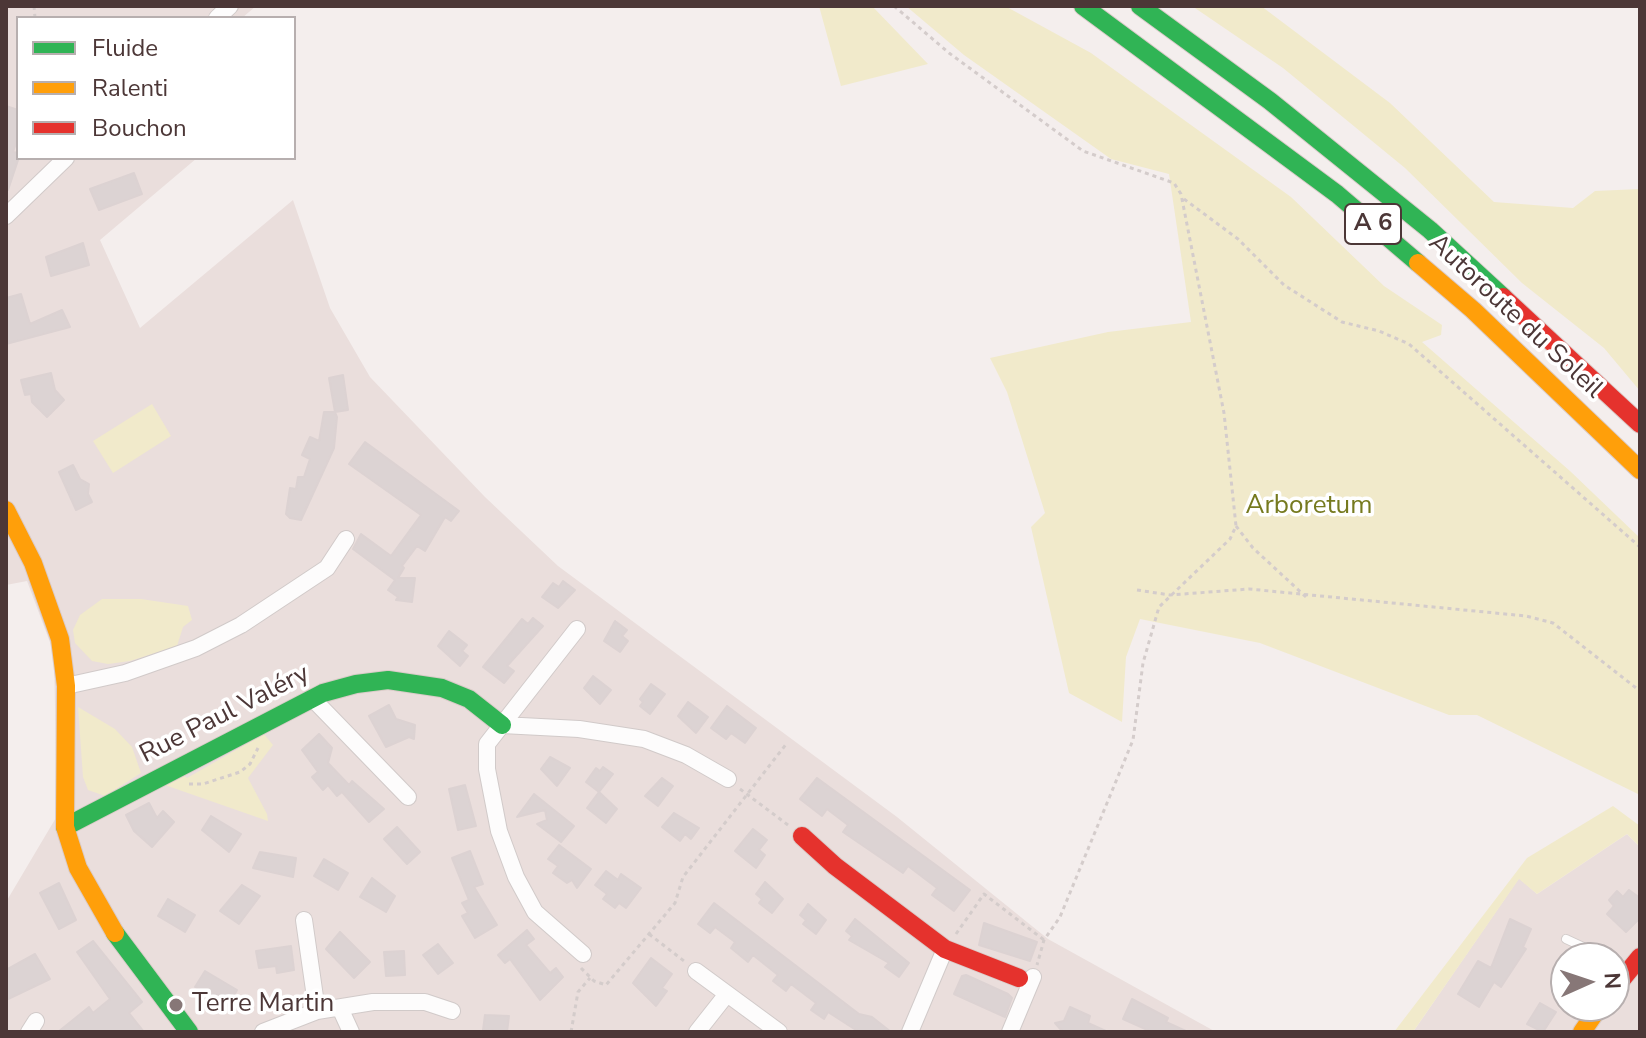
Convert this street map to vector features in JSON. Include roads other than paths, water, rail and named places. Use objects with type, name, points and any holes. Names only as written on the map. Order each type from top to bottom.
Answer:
[{"type":"main road","name":"Autoroute du Soleil","points":[[1083,6],[1337,194],[1529,361],[1640,470]]},
{"type":"main road","name":"Autoroute du Soleil","points":[[1140,6],[1270,101],[1430,230],[1640,424]]},
{"type":"main road","points":[[6,510],[33,563],[60,639],[66,686],[65,824],[78,868],[103,915],[189,1032]]},
{"type":"main road","name":"Rue Paul Valéry","points":[[65,824],[312,698],[356,684],[388,680],[456,693],[469,699],[502,725]]},
{"type":"main road","points":[[802,836],[835,866],[945,949],[1026,978]]},
{"type":"street","points":[[6,216],[64,160]]},
{"type":"street","points":[[66,686],[125,673],[196,648],[241,625],[327,568],[346,539]]},
{"type":"street","points":[[577,629],[487,744],[487,769],[499,831],[516,877],[535,912],[583,954]]},
{"type":"street","points":[[312,698],[408,797]]},
{"type":"street","points":[[502,725],[579,729],[644,739],[686,755],[728,779]]},
{"type":"street","points":[[304,920],[317,1011]]},
{"type":"street","points":[[910,1032],[945,949]]},
{"type":"street","points":[[696,971],[779,1032]]},
{"type":"street","points":[[1010,1032],[1026,978]]},
{"type":"street","points":[[697,1032],[727,994]]},
{"type":"street","points":[[263,1032],[317,1011],[373,1002],[425,1002],[452,1011]]},
{"type":"street","points":[[340,1008],[351,1032]]},
{"type":"lane","points":[[1566,939],[1572,942]]},
{"type":"place","name":"Terre Martin","points":[[176,1005]]},
{"type":"park label","name":"Arboretum","points":[[1309,507]]}]
